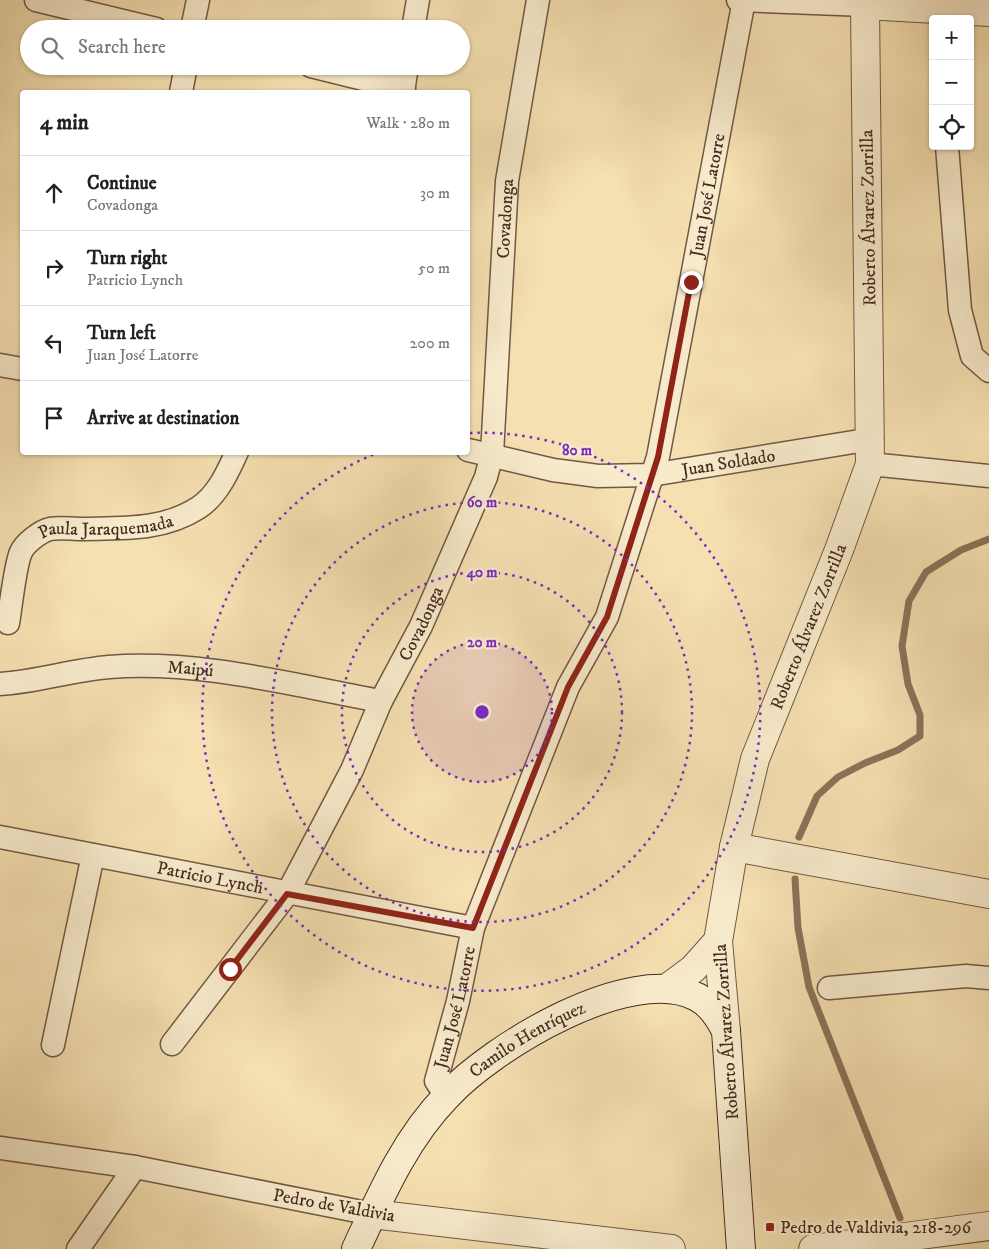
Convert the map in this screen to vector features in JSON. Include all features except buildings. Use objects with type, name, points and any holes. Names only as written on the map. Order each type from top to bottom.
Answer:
[{"type":"street","points":[[36,0],[119,20]]},
{"type":"street","points":[[194,20],[198,0]]},
{"type":"street","points":[[415,20],[418,0]]},
{"type":"street","name":"Covadonga","points":[[172,1044],[287,894],[352,770],[381,701],[421,626],[486,477],[492,454],[507,181],[538,0]]},
{"type":"street","points":[[742,0],[865,2],[989,12]]},
{"type":"street","name":"Juan José Latorre","points":[[446,1096],[436,1081],[458,1001],[473,928],[568,687],[607,617],[658,457],[742,0]]},
{"type":"street","name":"Roberto Álvarez Zorrilla","points":[[741,1249],[718,941],[734,847],[755,759],[839,550],[871,452],[865,2]]},
{"type":"street","points":[[181,90],[184,75]]},
{"type":"street","points":[[346,75],[403,90],[406,75]]},
{"type":"street","points":[[947,150],[960,310],[972,356],[989,371]]},
{"type":"street","points":[[0,365],[20,369]]},
{"type":"street","name":"Juan Soldado","points":[[470,450],[562,471],[598,476],[652,475],[871,452],[989,476]]},
{"type":"street","name":"Paula Jaraquemada","points":[[8,622],[21,551],[31,540],[50,529],[130,529],[151,527],[175,520],[199,507],[213,494],[226,476],[236,455]]},
{"type":"street","name":"Maipú","points":[[0,684],[24,683],[109,667],[204,668],[381,701]]},
{"type":"street","name":"Patricio Lynch","points":[[0,837],[287,894],[473,928]]},
{"type":"street","points":[[734,847],[989,894]]},
{"type":"street","points":[[53,1044],[93,855]]},
{"type":"street","points":[[666,989],[693,968],[718,941]]},
{"type":"street","points":[[829,988],[966,976],[989,978]]},
{"type":"street","name":"Camilo Henríquez","points":[[372,1214],[408,1146],[446,1096],[494,1054],[550,1022],[612,997],[640,991],[666,989],[695,996],[705,1001],[719,1016],[726,1031]]},
{"type":"street","name":"Pedro de Valdivia","points":[[0,1148],[135,1167],[372,1214],[671,1249]]},
{"type":"street","points":[[78,1249],[135,1167]]},
{"type":"street","points":[[356,1249],[372,1214]]},
{"type":"street","points":[[813,1249],[989,1226]]},
{"type":"waterway","points":[[799,837],[817,796],[838,777],[865,763],[898,750],[920,736],[920,715],[908,684],[902,646],[909,601],[926,572],[961,550],[989,539]]},
{"type":"waterway","points":[[795,879],[798,928],[809,987],[900,1218]]},
{"type":"place","name":"Pedro de Valdivia, 218-296","points":[[770,1227]]},
{"type":"route","points":[[230,969],[287,894],[473,928],[568,687],[607,617],[658,457],[691,282]]}]
